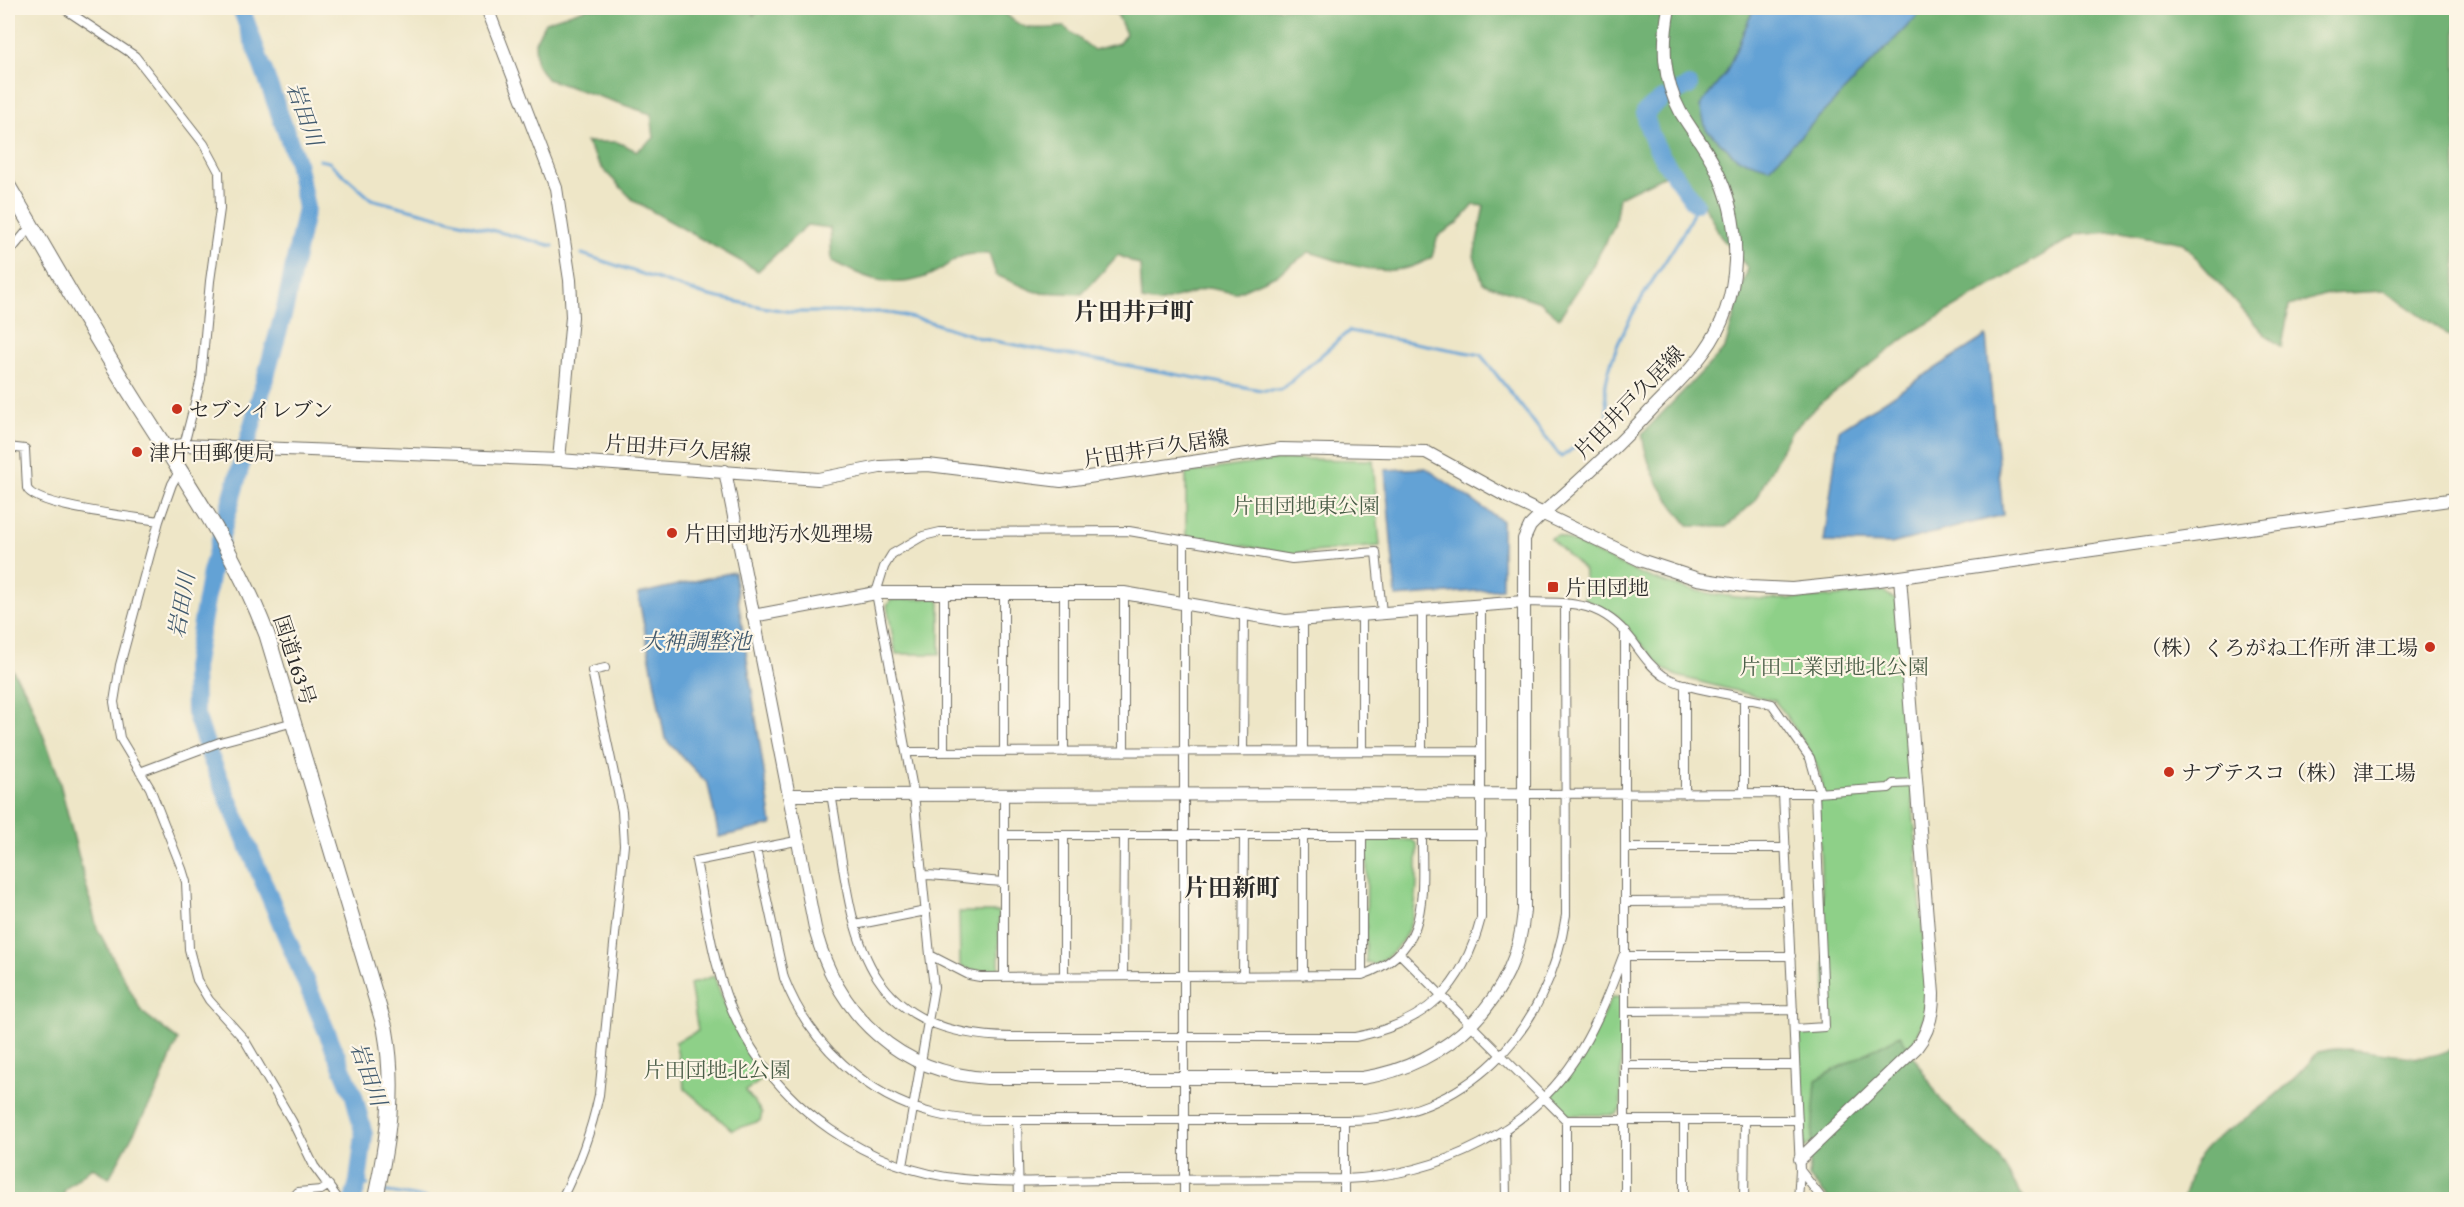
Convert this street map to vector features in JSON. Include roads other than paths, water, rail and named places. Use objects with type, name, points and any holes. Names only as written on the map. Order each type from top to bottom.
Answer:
[{"type":"highway","name":"国道163号","points":[[8,186],[130,393],[213,521],[245,581],[267,635],[364,954],[390,1054],[392,1076],[389,1129],[375,1200]]},
{"type":"street","points":[[63,8],[135,56],[204,144],[219,172],[220,209],[210,281],[201,379],[184,445]]},
{"type":"street","points":[[487,8],[556,188],[570,280],[572,316],[559,460]]},
{"type":"street","name":"片田井戸久居線","points":[[166,447],[184,445],[559,460],[819,478],[880,466],[928,465],[1061,481],[1281,449],[1396,450],[1426,452],[1438,456],[1508,497],[1543,513],[1635,428],[1693,366],[1714,337],[1728,303],[1736,257],[1735,223],[1715,166],[1680,111],[1667,79],[1663,40],[1670,8]]},
{"type":"street","points":[[8,254],[32,226]]},
{"type":"street","points":[[8,447],[25,449],[27,488],[34,496],[58,504],[159,521]]},
{"type":"street","points":[[181,469],[172,484],[159,521],[120,665],[114,702],[120,738],[160,810],[184,876],[189,949],[197,980],[209,1000],[244,1039],[292,1121],[314,1166],[339,1200]]},
{"type":"street","points":[[726,471],[796,841],[821,951],[840,993],[855,1015],[877,1036],[921,1065],[958,1076],[987,1078],[1184,1079],[1376,1076],[1418,1063],[1471,1026],[1500,988],[1516,954],[1524,910],[1524,540],[1530,526],[1543,513],[1640,560],[1698,579],[1750,587],[1792,590],[2457,499]]},
{"type":"street","points":[[903,1166],[934,987],[914,794],[876,593],[884,567],[892,554],[933,532],[1129,531],[1292,559],[1376,552],[1382,613]]},
{"type":"street","points":[[1184,541],[1184,1200]]},
{"type":"street","points":[[1800,1165],[1916,1048],[1928,1026],[1933,994],[1900,577]]},
{"type":"street","points":[[753,616],[876,593],[1124,593],[1285,621],[1523,602],[1578,603],[1597,610],[1624,631],[1654,668],[1666,677],[1685,684],[1772,704],[1810,758],[1818,793],[1825,1027],[1794,1029]]},
{"type":"street","points":[[944,593],[944,752]]},
{"type":"street","points":[[1004,593],[1004,752]]},
{"type":"street","points":[[1064,593],[1064,752]]},
{"type":"street","points":[[1124,593],[1124,752]]},
{"type":"street","points":[[756,849],[778,960],[791,997],[820,1041],[844,1065],[871,1086],[914,1108],[963,1118],[1017,1120],[1344,1119],[1380,1117],[1418,1108],[1461,1086],[1501,1055],[1538,1005],[1552,975],[1561,945],[1566,915],[1565,603]]},
{"type":"street","points":[[831,794],[855,925],[864,955],[873,973],[895,999],[929,1023],[952,1032],[986,1036],[1355,1037],[1388,1029],[1430,1008],[1441,995],[1472,952],[1481,918],[1481,605]]},
{"type":"street","points":[[1422,610],[1422,751]]},
{"type":"street","points":[[1243,751],[1244,614]]},
{"type":"street","points":[[1362,615],[1362,751]]},
{"type":"street","points":[[1303,620],[1303,752]]},
{"type":"street","points":[[1624,631],[1625,1200]]},
{"type":"street","points":[[561,1200],[577,1169],[593,1124],[599,1095],[618,918],[624,845],[622,811],[592,671],[605,668]]},
{"type":"street","points":[[1684,794],[1685,684]]},
{"type":"street","points":[[1744,698],[1744,793]]},
{"type":"street","points":[[140,772],[216,744],[294,722]]},
{"type":"street","points":[[906,752],[1481,751]]},
{"type":"street","points":[[789,795],[1818,793],[1889,788],[1893,783],[1916,783]]},
{"type":"street","points":[[1783,793],[1800,1165],[1797,1200]]},
{"type":"street","points":[[1004,794],[1004,977]]},
{"type":"street","points":[[1004,836],[1482,835]]},
{"type":"street","points":[[1064,836],[1064,977]]},
{"type":"street","points":[[1123,976],[1124,836]]},
{"type":"street","points":[[1243,976],[1244,836]]},
{"type":"street","points":[[1303,836],[1303,976]]},
{"type":"street","points":[[1362,836],[1362,975]]},
{"type":"street","points":[[930,955],[969,975],[1004,977],[1362,975],[1385,965],[1399,953],[1413,935],[1421,914],[1422,836]]},
{"type":"street","points":[[796,841],[696,861],[721,979],[737,1023],[762,1064],[804,1110],[843,1138],[903,1166],[964,1179],[1345,1179],[1394,1175],[1442,1162],[1465,1153],[1505,1129],[1544,1098],[1565,1073],[1587,1039],[1598,1019],[1623,956]]},
{"type":"street","points":[[1626,848],[1786,848]]},
{"type":"street","points":[[922,875],[951,874],[976,881],[1004,882]]},
{"type":"street","points":[[1626,902],[1788,902]]},
{"type":"street","points":[[855,925],[926,911]]},
{"type":"street","points":[[1399,953],[1566,1120],[1798,1120]]},
{"type":"street","points":[[1623,956],[1791,956]]},
{"type":"street","points":[[1626,1011],[1793,1010]]},
{"type":"street","points":[[1626,1065],[1795,1065]]},
{"type":"street","points":[[1344,1119],[1344,1200]]},
{"type":"street","points":[[1017,1120],[1019,1200]]},
{"type":"street","points":[[1566,1120],[1566,1200]]},
{"type":"street","points":[[1684,1120],[1684,1200]]},
{"type":"street","points":[[1744,1200],[1745,1120]]},
{"type":"street","points":[[1505,1129],[1506,1200]]},
{"type":"street","points":[[1800,1165],[1823,1200]]},
{"type":"street","points":[[291,1200],[298,1192],[321,1190],[329,1185]]},
{"type":"water","points":[[1754,8],[1925,8],[1769,168],[1737,158],[1706,129],[1700,106],[1726,73]]},
{"type":"water","points":[[1986,336],[2003,515],[1891,544],[1824,542],[1839,430]]},
{"type":"water","points":[[1426,468],[1502,521],[1502,589],[1396,597],[1385,470]]},
{"type":"water","name":"大神調整池","points":[[734,572],[772,825],[719,837],[708,784],[665,739],[638,594]]},
{"type":"waterway","name":"岩田川","points":[[241,8],[297,162],[306,208],[285,308],[211,572],[194,668],[195,712],[210,756],[354,1096],[364,1135],[358,1182],[353,1200]]},
{"type":"waterway","points":[[1679,91],[1689,86]]},
{"type":"waterway","points":[[1662,99],[1645,112],[1652,138],[1664,161],[1695,203]]},
{"type":"waterway","points":[[319,160],[329,162],[371,199],[553,246]]},
{"type":"waterway","points":[[582,254],[705,295],[762,307],[792,312],[886,312],[927,321],[983,339],[1261,390],[1281,390],[1349,331],[1481,355],[1561,457],[1589,437],[1606,419],[1606,383],[1617,347],[1627,324],[1683,233],[1694,211],[1695,203]]},
{"type":"waterway","points":[[358,1182],[368,1185]]},
{"type":"waterway","points":[[382,1191],[439,1200]]},
{"type":"place","name":"セブンイレブン","points":[[177,409]]},
{"type":"place","name":"津片田郵便局","points":[[137,452]]},
{"type":"place","name":"片田団地汚水処理場","points":[[672,533]]},
{"type":"place","name":"片田団地","points":[[1553,587]]},
{"type":"place","name":"（株）くろがね工作所 津工場","points":[[2430,647]]},
{"type":"place","name":"ナブテスコ（株） 津工場","points":[[2169,772]]},
{"type":"district","name":"片田井戸町","points":[[1134,311]]},
{"type":"district","name":"片田新町","points":[[1232,887]]},
{"type":"park label","name":"片田団地東公園","points":[[1306,505]]},
{"type":"park label","name":"片田工業団地北公園","points":[[1834,666]]},
{"type":"park label","name":"片田団地北公園","points":[[717,1069]]}]
